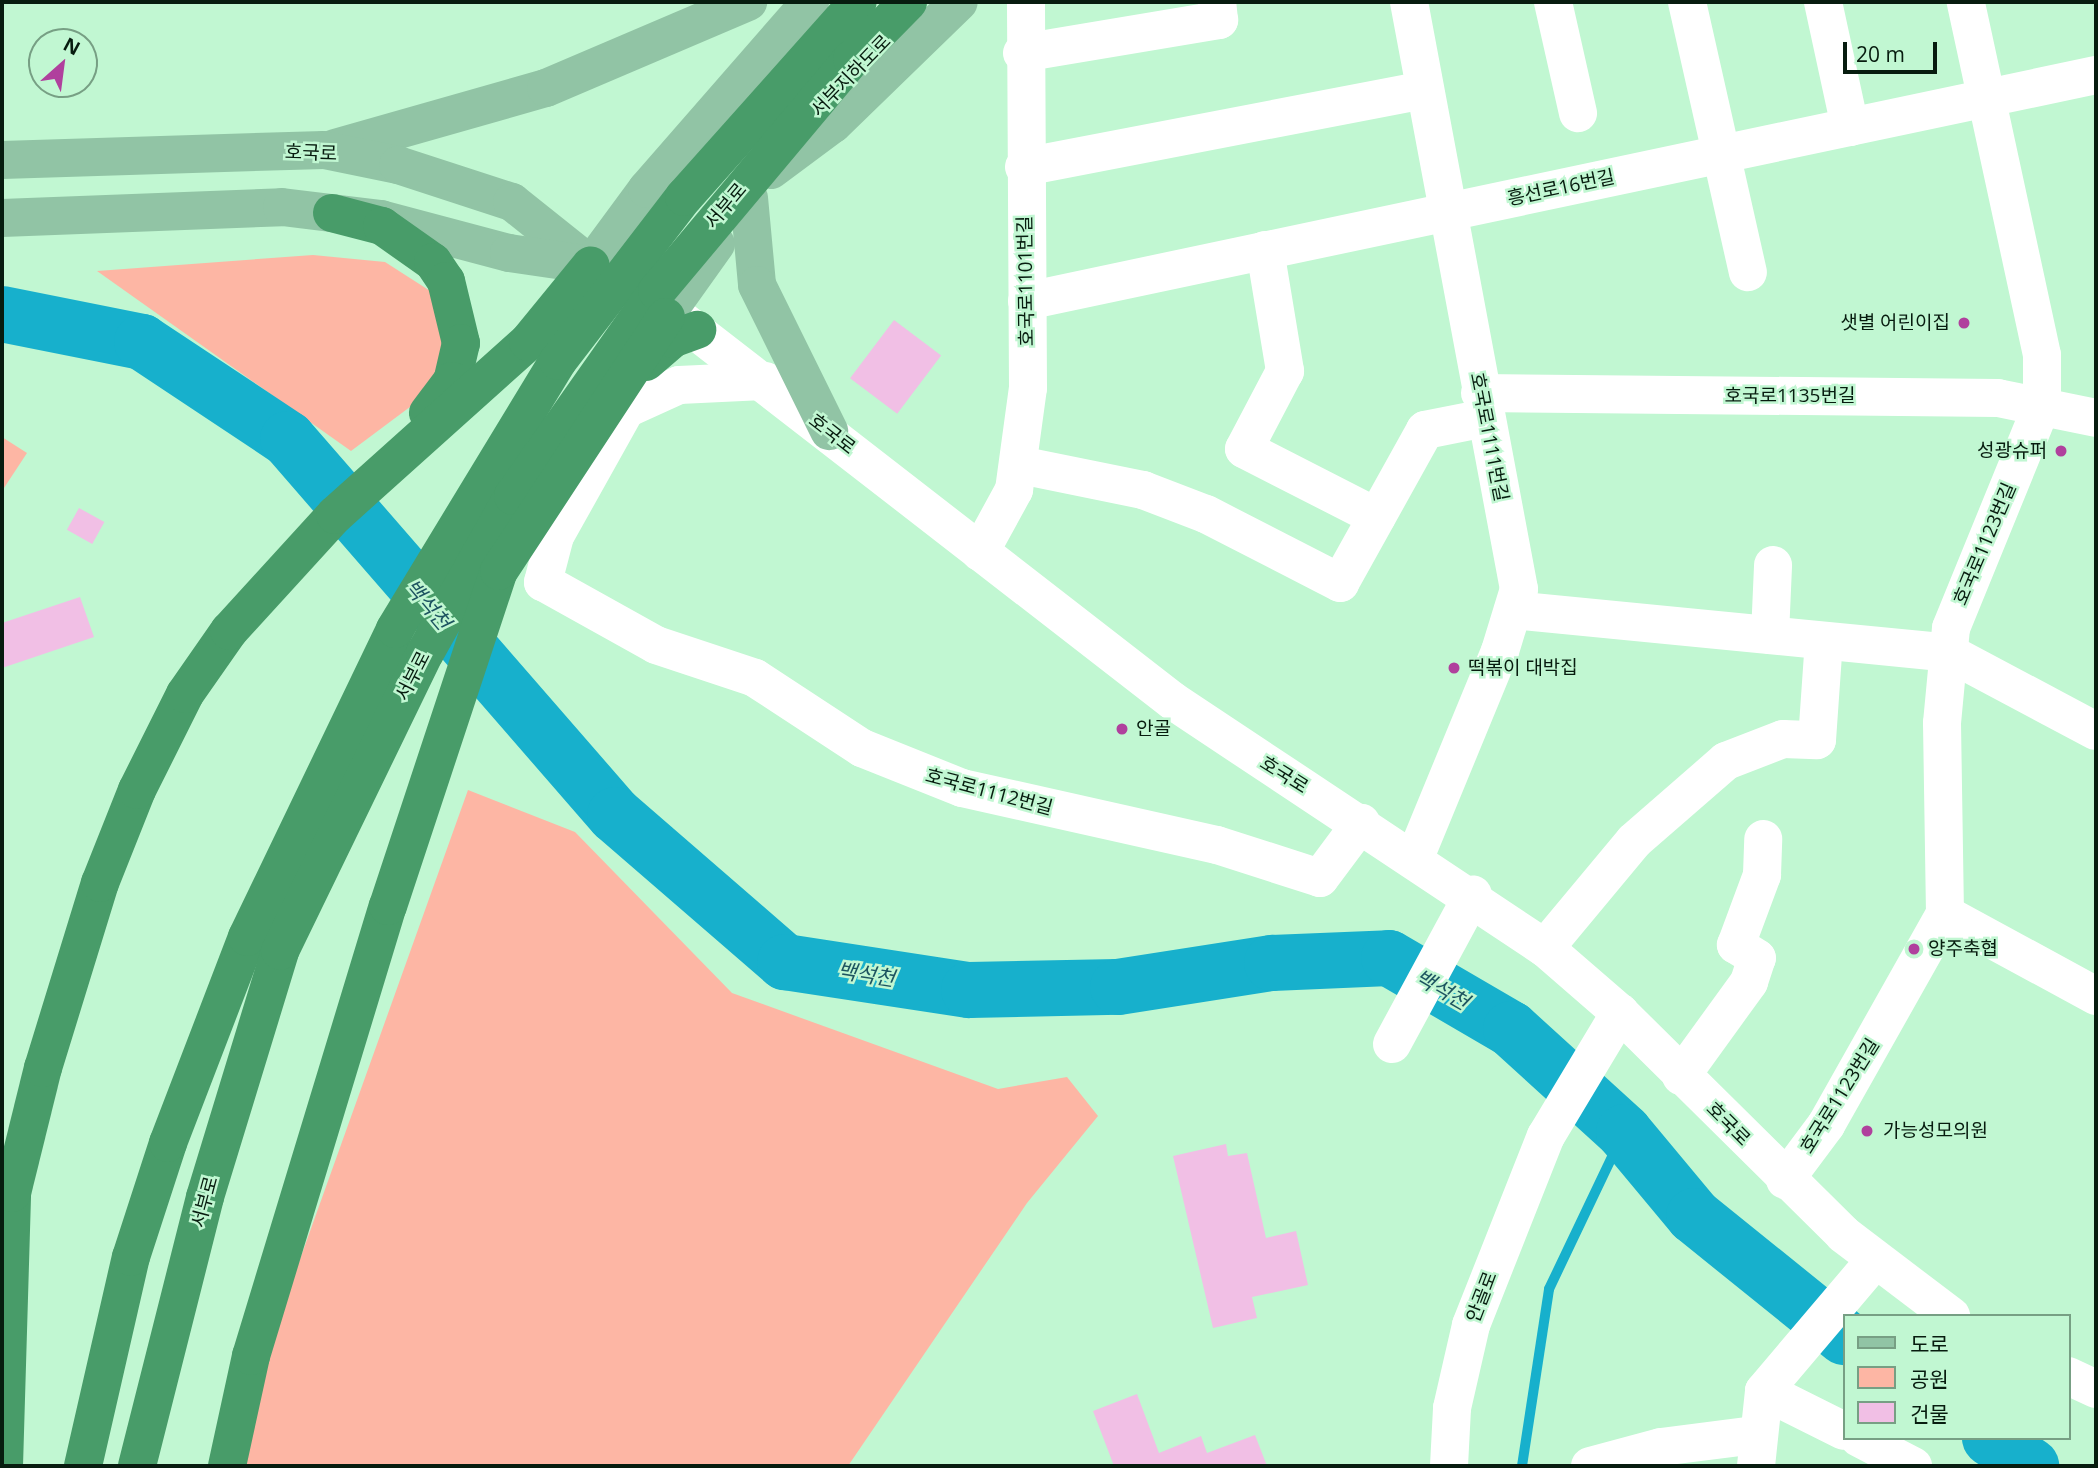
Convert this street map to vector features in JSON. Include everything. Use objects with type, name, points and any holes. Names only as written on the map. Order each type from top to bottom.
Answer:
[{"type":"highway","name":"서부로","points":[[83,1466],[131,1257],[395,629],[558,361],[684,197],[858,2]]},
{"type":"highway","name":"서부로","points":[[137,1466],[205,1197],[264,944],[513,496],[674,269],[908,2]]},
{"type":"highway","points":[[332,213],[382,226],[410,243],[433,262],[455,301],[461,343],[452,382],[396,457]]},
{"type":"highway","points":[[4,1466],[12,1193],[43,1068],[100,883],[137,790],[185,694],[229,631],[396,457],[528,342],[592,265]]},
{"type":"highway","points":[[227,1466],[251,1356],[426,789],[499,570],[613,401],[683,320]]},
{"type":"main road","points":[[639,46],[706,2]]},
{"type":"main road","points":[[324,150],[546,88],[639,46],[748,2]]},
{"type":"main road","points":[[592,265],[655,178],[810,2]]},
{"type":"main road","name":"서부지하도로","points":[[766,174],[859,64],[928,2]]},
{"type":"main road","points":[[829,431],[757,285],[766,174],[833,124],[959,2]]},
{"type":"main road","name":"호국로","points":[[2,160],[324,150],[398,165],[512,202],[592,265],[683,320]]},
{"type":"main road","name":"서부로","points":[[683,320],[766,174]]},
{"type":"main road","name":"호국로","points":[[2,218],[184,208],[332,213],[592,265]]},
{"type":"street","name":"호국로1101번길","points":[[980,552],[1014,490],[1020,465],[1028,388],[1022,53],[1026,2]]},
{"type":"street","points":[[1022,53],[1219,20],[1217,2]]},
{"type":"street","name":"호국로1111번길","points":[[1409,2],[1446,212],[1515,557],[1519,589],[1415,857]]},
{"type":"street","points":[[1553,2],[1578,113]]},
{"type":"street","points":[[1687,2],[1748,272]]},
{"type":"street","points":[[1823,2],[1850,127]]},
{"type":"street","name":"호국로1123번길","points":[[1785,1180],[1826,1125],[1945,914],[1942,723],[1957,603],[2042,405],[2042,355],[1966,2]]},
{"type":"street","name":"흥선로16번길","points":[[1027,301],[2096,75]]},
{"type":"street","points":[[1024,167],[1424,90]]},
{"type":"street","points":[[1265,250],[1286,371],[1244,449],[1377,517]]},
{"type":"street","name":"호국로","points":[[683,320],[765,381],[1173,701],[1473,894],[1545,948],[1620,1013],[1785,1180],[1875,1260],[1948,1314]]},
{"type":"street","name":"호국로1112번길","points":[[765,381],[680,385],[626,410],[555,536],[543,582],[656,645],[755,678],[862,748],[962,788],[1217,845],[1320,878],[1361,823]]},
{"type":"street","name":"호국로1135번길","points":[[1020,465],[1143,491],[1194,509],[1340,583],[1425,430],[1483,406],[1998,398],[2096,418]]},
{"type":"street","points":[[1770,635],[1773,565]]},
{"type":"street","points":[[1513,610],[1949,653],[2096,731]]},
{"type":"street","points":[[1545,948],[1633,841],[1727,761],[1783,739],[1817,740],[1824,640]]},
{"type":"street","points":[[1681,1076],[1749,982],[1757,958],[1736,945],[1762,875],[1763,839]]},
{"type":"street","points":[[1392,1044],[1473,894]]},
{"type":"street","points":[[1945,914],[2096,996]]},
{"type":"street","name":"안골로","points":[[1448,1466],[1452,1408],[1471,1325],[1546,1136],[1620,1013]]},
{"type":"street","points":[[1590,1466],[1661,1447],[1756,1451],[1769,1382],[1835,1301],[1875,1260]]},
{"type":"street","points":[[2070,1377],[2096,1389]]},
{"type":"street","points":[[1769,1382],[1842,1430]]},
{"type":"street","points":[[1863,1440],[1913,1466]]},
{"type":"green space","points":[[313,255],[385,262],[438,296],[460,346],[438,386],[351,451],[97,271]]},
{"type":"green space","points":[[2,437],[27,453],[2,491]]},
{"type":"green space","points":[[468,790],[575,832],[732,993],[998,1089],[1067,1077],[1098,1116],[1027,1203],[848,1466],[226,1466]]},
{"type":"building","points":[[894,320],[941,356],[897,414],[850,378]]},
{"type":"building","points":[[79,508],[104,522],[92,544],[67,530]]},
{"type":"building","points":[[80,597],[94,637],[2,668],[2,623]]},
{"type":"building","points":[[1226,1144],[1228,1156],[1247,1153],[1266,1238],[1296,1231],[1308,1285],[1252,1297],[1257,1318],[1213,1328],[1173,1156]]},
{"type":"building","points":[[1137,1394],[1159,1453],[1201,1436],[1207,1453],[1255,1435],[1267,1466],[1114,1466],[1093,1411]]},
{"type":"waterway","name":"백석천","points":[[2,314],[142,342],[288,439],[615,815],[785,962],[969,990],[1118,987],[1272,963],[1389,958],[1511,1029],[1624,1132],[1694,1216],[1842,1335]]},
{"type":"waterway","points":[[1522,1466],[1549,1289],[1624,1132]]},
{"type":"waterway","name":"백석천","points":[[1993,1440],[2031,1466]]},
{"type":"place","name":"샛별 어린이집","points":[[1964,323]]},
{"type":"place","name":"성광슈퍼","points":[[2061,451]]},
{"type":"place","name":"떡볶이 대박집","points":[[1454,668]]},
{"type":"place","name":"안골","points":[[1122,729]]},
{"type":"place","name":"양주축협","points":[[1914,949]]},
{"type":"place","name":"가능성모의원","points":[[1867,1131]]}]
